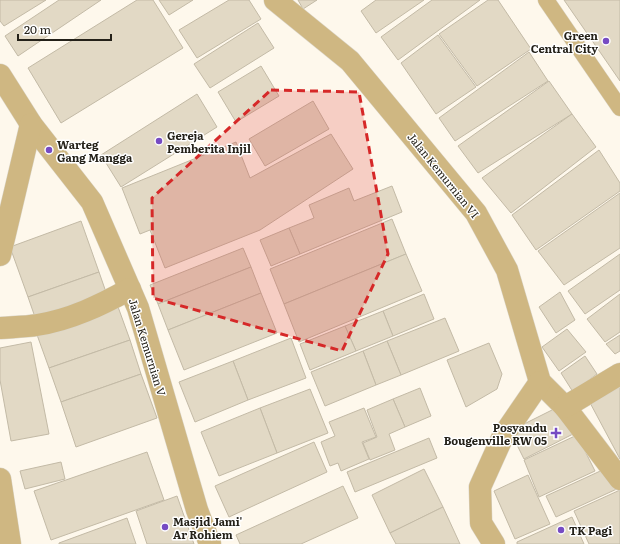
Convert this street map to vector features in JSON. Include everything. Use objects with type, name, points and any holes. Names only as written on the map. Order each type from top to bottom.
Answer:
[{"type":"street","name":"Jalan Kemurnian VI","points":[[275,0],[350,61],[476,213],[507,270],[540,382]]},
{"type":"street","name":"Jalan Kemurnian V","points":[[0,75],[31,124],[92,202],[138,308],[197,510],[210,544]]},
{"type":"street","points":[[0,255],[31,124]]},
{"type":"street","points":[[0,328],[37,325],[64,319],[108,301],[130,290]]},
{"type":"street","points":[[565,407],[620,374]]},
{"type":"street","points":[[494,544],[481,523],[480,487],[503,436],[540,382],[565,407],[620,479]]},
{"type":"street","points":[[0,478],[10,544]]},
{"type":"lane","points":[[546,0],[620,108]]},
{"type":"highlighted area","points":[[271,90],[359,92],[388,254],[342,351],[153,298],[152,198]]},
{"type":"building","points":[[0,0],[46,0],[4,26],[0,21]]},
{"type":"building","points":[[59,0],[101,0],[18,56],[5,36]]},
{"type":"building","points":[[137,0],[153,0],[183,48],[61,123],[28,68]]},
{"type":"building","points":[[159,0],[193,0],[169,15]]},
{"type":"building","points":[[229,0],[249,0],[261,19],[197,58],[179,30]]},
{"type":"building","points":[[298,0],[317,0],[303,9]]},
{"type":"building","points":[[376,0],[424,0],[376,33],[361,11]]},
{"type":"building","points":[[432,0],[480,0],[398,60],[381,37]]},
{"type":"building","points":[[488,0],[498,0],[531,49],[477,86],[439,34]]},
{"type":"building","name":"Green Central City","points":[[564,0],[620,0],[620,81]]},
{"type":"building","points":[[258,23],[274,48],[210,88],[194,64]]},
{"type":"building","points":[[438,35],[476,87],[436,114],[401,63]]},
{"type":"building","points":[[529,52],[548,81],[455,141],[439,118]]},
{"type":"building","points":[[261,66],[279,96],[236,122],[218,92]]},
{"type":"building","points":[[549,81],[572,114],[478,173],[458,146]]},
{"type":"building","name":"Gereja Pemberita Injil","points":[[197,94],[217,127],[121,187],[101,155]]},
{"type":"building","points":[[313,101],[329,129],[265,166],[249,139]]},
{"type":"building","points":[[572,114],[596,147],[511,213],[482,178]]},
{"type":"building","points":[[331,134],[353,169],[260,230],[165,268],[150,230],[140,234],[122,188],[236,142],[250,178]]},
{"type":"building","points":[[599,150],[620,183],[620,191],[536,250],[512,215]]},
{"type":"building","points":[[392,186],[402,212],[300,254],[289,228],[314,218],[309,205],[349,188],[354,201]]},
{"type":"building","points":[[620,193],[620,248],[564,285],[538,251]]},
{"type":"building","points":[[392,219],[406,254],[284,304],[270,269]]},
{"type":"building","points":[[81,221],[99,272],[28,297],[10,247]]},
{"type":"building","points":[[289,228],[300,254],[271,266],[260,240]]},
{"type":"building","points":[[243,248],[251,267],[158,304],[150,285]]},
{"type":"building","points":[[406,254],[422,291],[299,342],[284,304]]},
{"type":"building","points":[[620,254],[620,290],[585,314],[568,291]]},
{"type":"building","points":[[251,267],[261,293],[168,330],[158,304]]},
{"type":"building","points":[[99,272],[107,295],[36,320],[28,297]]},
{"type":"building","points":[[560,292],[575,320],[556,333],[539,307]]},
{"type":"building","points":[[261,293],[277,333],[184,370],[168,330]]},
{"type":"building","points":[[424,294],[434,319],[393,336],[383,311]]},
{"type":"building","points":[[620,294],[620,332],[605,342],[587,319]]},
{"type":"building","points":[[117,304],[130,340],[49,368],[36,332]]},
{"type":"building","points":[[383,311],[393,336],[356,351],[345,326]]},
{"type":"building","points":[[445,318],[459,351],[401,375],[387,341]]},
{"type":"building","points":[[345,326],[356,351],[310,370],[300,344]]},
{"type":"building","points":[[567,329],[586,352],[559,371],[542,347]]},
{"type":"building","points":[[620,335],[620,351],[615,354],[606,344]]},
{"type":"building","points":[[291,338],[306,378],[248,400],[233,361]]},
{"type":"building","points":[[130,340],[141,374],[61,402],[49,368]]},
{"type":"building","points":[[387,341],[401,375],[376,385],[363,351]]},
{"type":"building","points":[[31,342],[49,434],[11,441],[0,380],[0,348]]},
{"type":"building","points":[[489,343],[502,374],[497,389],[466,407],[447,360]]},
{"type":"building","points":[[363,351],[376,385],[325,406],[311,372]]},
{"type":"building","points":[[585,356],[597,374],[573,392],[561,373]]},
{"type":"building","points":[[233,361],[248,400],[195,422],[179,382]]},
{"type":"building","points":[[141,374],[157,418],[76,447],[61,402]]},
{"type":"building","points":[[617,383],[620,387],[620,459],[588,399]]},
{"type":"building","points":[[420,388],[431,416],[405,427],[393,399]]},
{"type":"building","points":[[310,389],[328,433],[277,453],[260,408]]},
{"type":"building","points":[[393,399],[405,427],[389,434],[395,450],[370,460],[363,443],[377,437],[367,410]]},
{"type":"building","points":[[560,406],[575,433],[524,459],[510,431]]},
{"type":"building","points":[[260,408],[277,453],[219,476],[201,432]]},
{"type":"building","points":[[364,408],[376,437],[362,442],[369,459],[341,471],[338,463],[330,466],[321,442],[335,436],[329,422]]},
{"type":"building","points":[[577,435],[595,471],[539,497],[524,460]]},
{"type":"building","points":[[429,438],[437,458],[355,492],[347,472]]},
{"type":"building","points":[[314,442],[327,472],[229,517],[215,486]]},
{"type":"building","points":[[147,452],[164,500],[51,540],[34,491]]},
{"type":"building","points":[[61,462],[65,479],[25,489],[20,471]]},
{"type":"building","points":[[609,467],[619,488],[556,517],[546,496]]},
{"type":"building","points":[[424,469],[443,507],[390,533],[372,495]]},
{"type":"building","points":[[528,475],[550,524],[515,539],[494,491]]},
{"type":"building","points":[[343,486],[358,518],[301,544],[240,544],[236,535]]},
{"type":"building","points":[[620,490],[620,544],[589,544],[574,511]]},
{"type":"building","name":"Masjid Jami' Ar Rohiem","points":[[177,496],[194,544],[147,544],[136,511]]},
{"type":"building","points":[[443,507],[460,544],[396,544],[390,533]]},
{"type":"building","name":"TK Pagi","points":[[572,517],[584,544],[517,544],[517,542]]},
{"type":"building","points":[[127,518],[136,544],[59,544],[59,543]]},
{"type":"place","name":"Green Central City","points":[[606,41]]},
{"type":"place","name":"Gereja Pemberita Injil","points":[[159,141]]},
{"type":"place","name":"Warteg Gang Mangga","points":[[49,150]]},
{"type":"place","name":"Posyandu Bougenville RW 05","points":[[556,433]]},
{"type":"place","name":"Masjid Jami' Ar Rohiem","points":[[165,527]]},
{"type":"place","name":"TK Pagi","points":[[561,530]]}]
